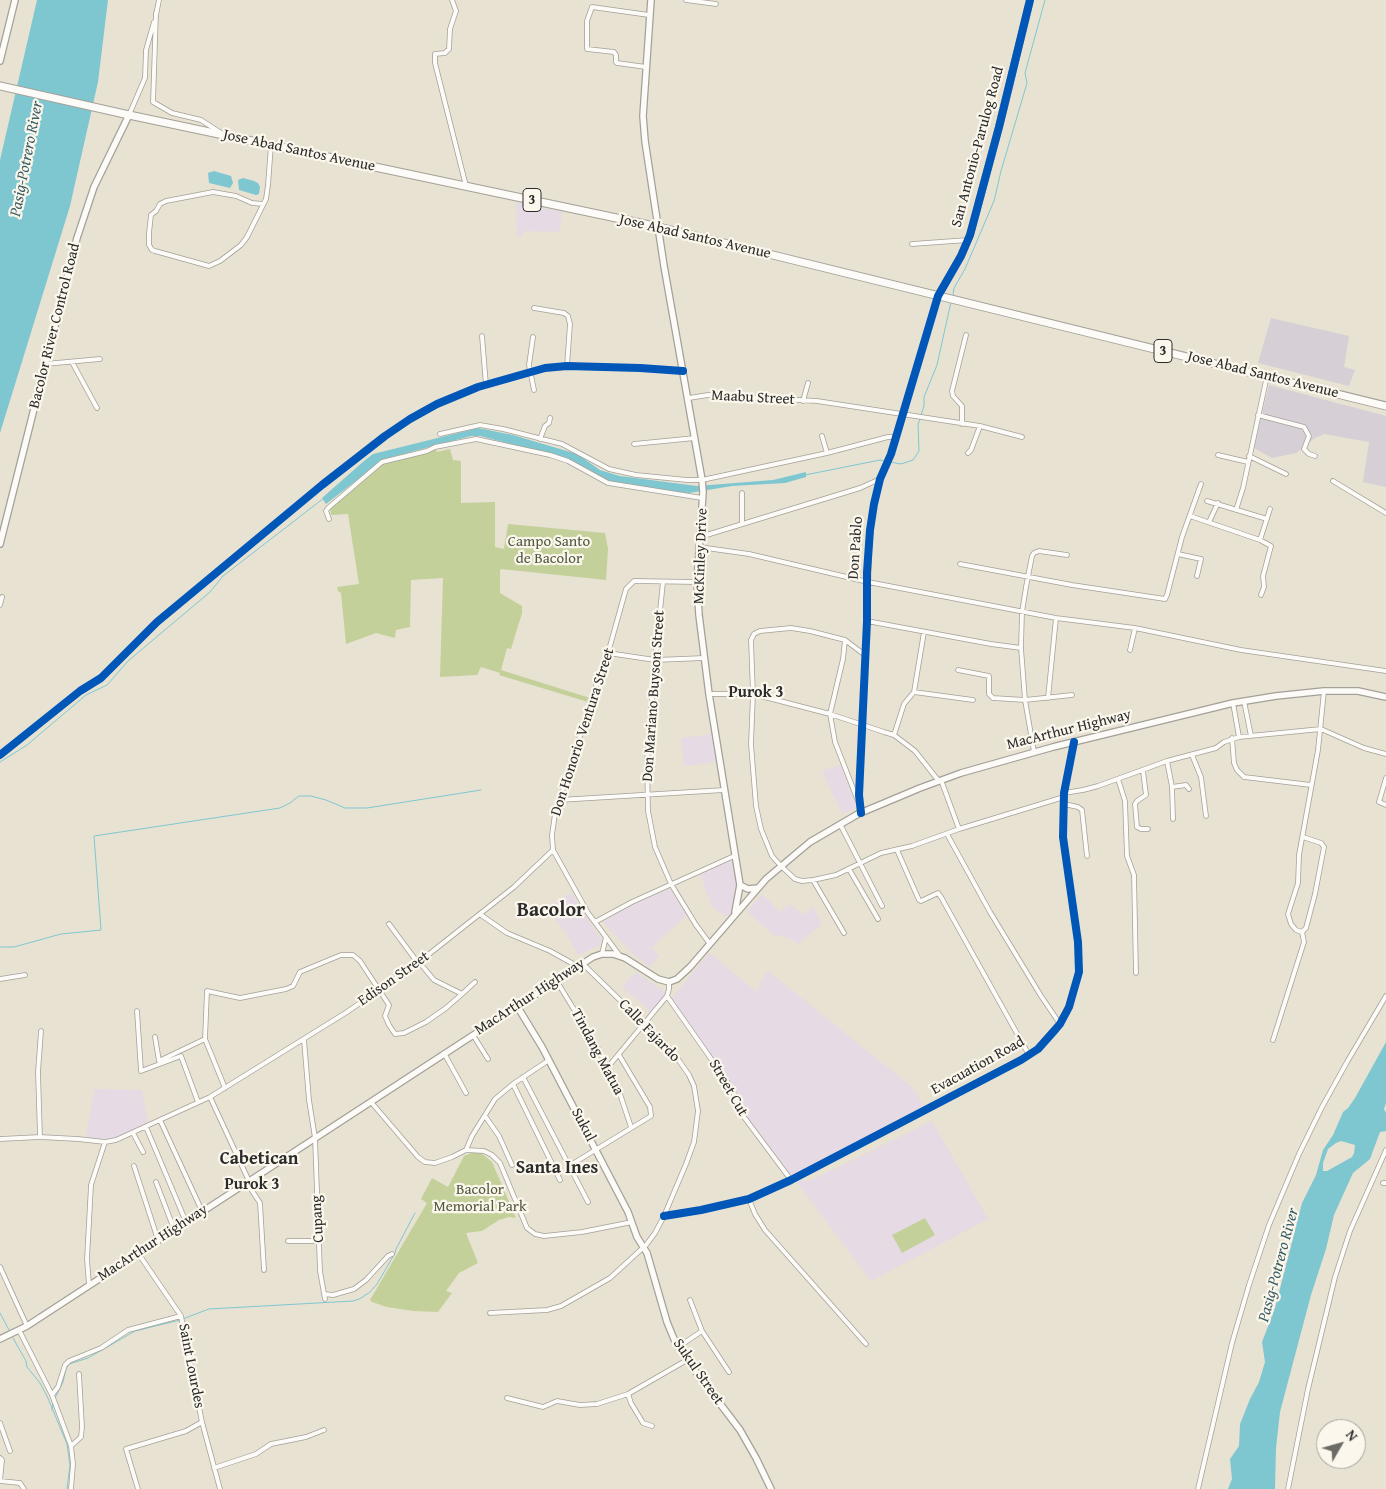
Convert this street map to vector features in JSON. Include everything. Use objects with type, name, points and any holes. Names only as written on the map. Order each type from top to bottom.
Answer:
[{"type":"highway","name":"Jose Abad Santos Avenue","points":[[0,86],[226,136],[659,227],[1386,406]]},
{"type":"main road","points":[[0,60],[15,0]]},
{"type":"main road","name":"McKinley Drive","points":[[651,0],[643,116],[644,132],[702,481],[698,582],[699,615],[709,694],[740,885],[735,914]]},
{"type":"main road","name":"San Antonio-Parulog Road","points":[[941,296],[968,240],[999,128],[1030,0]]},
{"type":"main road","name":"Bacolor River Control Road","points":[[0,544],[85,209],[129,115]]},
{"type":"main road","name":"MacArthur Highway","points":[[0,1339],[27,1326],[592,957],[602,954],[620,956],[658,980],[674,981],[682,975],[710,944],[758,888],[781,866],[810,842],[861,813],[940,780],[1034,752],[1233,703],[1276,696],[1324,692],[1358,691],[1386,697]]},
{"type":"main road","points":[[740,885],[748,889],[758,888]]},
{"type":"main road","name":"Sukul","points":[[517,1006],[533,1029],[596,1150],[643,1247]]},
{"type":"main road","name":"Sukul Street","points":[[643,1247],[648,1256],[667,1322],[678,1346],[686,1360],[740,1430],[771,1489]]},
{"type":"street","points":[[129,115],[145,78],[146,50],[159,0]]},
{"type":"street","points":[[452,0],[456,11],[450,29],[449,49],[445,53],[435,54],[435,59],[466,186]]},
{"type":"street","points":[[686,0],[716,4]]},
{"type":"street","points":[[646,67],[617,63],[614,52],[587,48],[587,21],[592,7],[649,15]]},
{"type":"street","points":[[156,12],[154,102],[172,113],[201,120],[226,136]]},
{"type":"street","points":[[263,204],[252,203],[236,196],[213,192],[166,201],[160,204],[151,215],[149,245],[152,250],[209,266],[220,261],[241,245],[247,237],[263,204],[268,185],[271,145]]},
{"type":"street","points":[[912,244],[955,239],[968,240]]},
{"type":"street","name":"Don Pablo","points":[[861,813],[859,804],[861,724],[870,530],[874,504],[880,479],[889,462],[902,415],[941,296]]},
{"type":"street","points":[[534,308],[564,313],[568,316],[570,324],[567,366]]},
{"type":"street","points":[[962,424],[962,406],[953,396],[952,391],[966,335]]},
{"type":"street","points":[[482,336],[486,385]]},
{"type":"street","points":[[532,337],[528,362],[534,390]]},
{"type":"street","points":[[45,364],[100,360]]},
{"type":"street","points":[[72,362],[97,408]]},
{"type":"street","points":[[0,755],[80,692],[101,678],[122,654],[157,622],[322,485],[410,419],[437,404],[486,385],[545,368],[567,366],[683,371]]},
{"type":"street","points":[[1236,510],[1243,488],[1267,376]]},
{"type":"street","points":[[804,401],[808,383]]},
{"type":"street","name":"Maabu Street","points":[[689,398],[708,395],[816,401],[980,426],[1022,437]]},
{"type":"street","points":[[1258,415],[1304,427],[1309,436],[1304,449],[1309,454],[1315,456]]},
{"type":"street","points":[[540,439],[550,418]]},
{"type":"street","points":[[440,434],[480,425],[503,429],[562,444],[604,467],[616,471],[655,478],[702,481],[827,453],[888,437],[896,437]]},
{"type":"street","points":[[968,453],[971,450],[980,426]]},
{"type":"street","points":[[822,436],[827,453]]},
{"type":"street","points":[[634,444],[696,438]]},
{"type":"street","points":[[329,519],[326,511],[328,508],[382,462],[427,451],[435,447],[476,439],[550,455],[568,462],[608,483],[702,496]]},
{"type":"street","points":[[1218,455],[1248,462]]},
{"type":"street","points":[[1249,456],[1286,474]]},
{"type":"street","points":[[700,537],[860,488],[880,479]]},
{"type":"street","points":[[1332,481],[1386,513]]},
{"type":"street","points":[[960,564],[1165,599],[1182,537],[1201,484]]},
{"type":"street","points":[[742,493],[742,523]]},
{"type":"street","points":[[1207,501],[1267,519]]},
{"type":"street","points":[[1209,522],[1218,503]]},
{"type":"street","points":[[1260,540],[1270,509]]},
{"type":"street","points":[[1190,516],[1260,540],[1271,546],[1272,549],[1263,576],[1264,587],[1261,595]]},
{"type":"street","points":[[699,548],[749,554],[868,582],[1022,612],[1135,628],[1259,652],[1386,671]]},
{"type":"street","points":[[1034,752],[1025,700],[1021,648],[1022,612],[1034,553],[1040,551],[1067,555]]},
{"type":"street","points":[[1178,554],[1201,559],[1197,576]]},
{"type":"street","name":"Don Honorio Ventura Street","points":[[553,850],[553,827],[559,800],[608,652],[626,589],[634,582],[698,582]]},
{"type":"street","name":"Don Mariano Buyson Street","points":[[663,582],[654,660],[647,762],[648,811],[655,848],[671,884],[710,944]]},
{"type":"street","points":[[0,605],[2,597]]},
{"type":"street","points":[[1048,698],[1056,618]]},
{"type":"street","points":[[867,621],[1021,648]]},
{"type":"street","points":[[865,655],[845,640],[791,628],[760,631],[754,634],[751,640],[753,694],[751,744],[756,806],[761,829],[772,856],[798,881],[836,875],[859,862],[881,853],[897,850],[960,828],[1143,771],[1167,761],[1216,748],[1232,738],[1321,729],[1364,748],[1386,754]]},
{"type":"street","points":[[1130,650],[1135,628]]},
{"type":"street","points":[[894,735],[904,704],[914,692],[924,632]]},
{"type":"street","points":[[845,640],[843,659],[830,714],[835,742],[859,804]]},
{"type":"street","points":[[608,652],[654,660],[704,658]]},
{"type":"street","points":[[958,670],[988,676],[990,697],[1006,700],[1025,700],[1072,695]]},
{"type":"street","points":[[914,692],[974,700]]},
{"type":"street","points":[[1302,932],[1296,930],[1291,924],[1288,914],[1298,883],[1298,866],[1321,729],[1324,692]]},
{"type":"street","points":[[709,694],[753,694],[830,714],[894,735],[922,759],[940,780],[960,828]]},
{"type":"street","points":[[1244,701],[1251,736]]},
{"type":"street","points":[[1233,703],[1239,737]]},
{"type":"street","points":[[1232,738],[1234,763],[1237,770],[1244,777],[1311,785]]},
{"type":"street","name":"Evacuation Road","points":[[664,1216],[749,1199],[791,1180],[1029,1055],[1038,1049],[1060,1024],[1069,1007],[1079,972],[1078,942],[1063,837],[1064,795],[1074,742]]},
{"type":"street","points":[[1192,755],[1201,778],[1206,816]]},
{"type":"street","points":[[1167,761],[1172,787],[1173,819]]},
{"type":"street","points":[[1143,771],[1146,795],[1136,801],[1135,804],[1137,826],[1141,829],[1148,829]]},
{"type":"street","points":[[1386,778],[1379,802],[1386,804]]},
{"type":"street","points":[[1118,779],[1125,801],[1127,856],[1134,875],[1136,973]]},
{"type":"street","points":[[1172,787],[1186,785],[1189,789]]},
{"type":"street","points":[[559,800],[724,790]]},
{"type":"street","points":[[1064,804],[1078,807],[1082,810],[1087,856]]},
{"type":"street","points":[[840,824],[882,906]]},
{"type":"street","points":[[947,834],[990,912],[1060,1024]]},
{"type":"street","points":[[1302,932],[1306,928],[1315,894],[1324,847],[1321,843],[1303,837]]},
{"type":"street","points":[[553,850],[588,913],[620,956]]},
{"type":"street","name":"Edison Street","points":[[105,1142],[121,1139],[210,1097],[304,1040],[419,962],[514,887],[553,850]]},
{"type":"street","points":[[897,850],[918,900],[921,901],[938,894],[941,897],[1029,1055]]},
{"type":"street","points":[[595,922],[632,902],[734,856]]},
{"type":"street","points":[[849,869],[878,919]]},
{"type":"street","points":[[813,880],[844,933]]},
{"type":"street","points":[[480,914],[507,934],[579,965]]},
{"type":"street","points":[[389,924],[434,980],[462,994]]},
{"type":"street","points":[[1273,1040],[1304,942],[1302,932]]},
{"type":"street","points":[[602,954],[606,937]]},
{"type":"street","points":[[225,1088],[205,1039],[206,991],[240,998],[286,990],[293,986],[300,972],[338,955],[350,954],[360,961],[388,1005],[385,1016],[395,1034],[404,1033],[426,1022],[446,1008],[475,982]]},
{"type":"street","name":"Calle Fajardo","points":[[490,1313],[546,1310],[561,1306],[610,1278],[652,1238],[664,1216],[691,1152],[698,1111],[694,1086],[689,1075],[672,1052],[645,1024],[579,965]]},
{"type":"street","points":[[0,980],[25,975]]},
{"type":"street","name":"Tindang Matua","points":[[556,980],[608,1067],[622,1096],[632,1127]]},
{"type":"street","points":[[608,1067],[667,996],[669,982]]},
{"type":"street","name":"Street Cut","points":[[667,996],[728,1083],[736,1098],[738,1109],[791,1180]]},
{"type":"street","points":[[1198,1489],[1232,1343],[1269,1225],[1299,1154],[1322,1107],[1346,1062],[1386,996]]},
{"type":"street","points":[[137,1010],[141,1071],[181,1056],[198,1102]]},
{"type":"street","points":[[40,1137],[38,1072],[41,1030]]},
{"type":"street","points":[[473,1035],[488,1059]]},
{"type":"street","points":[[155,1037],[159,1061],[205,1039]]},
{"type":"street","name":"Cupang","points":[[304,1040],[315,1138],[320,1270],[325,1299]]},
{"type":"street","points":[[444,1053],[466,1093]]},
{"type":"street","points":[[569,1166],[632,1127],[649,1119],[652,1112],[619,1054]]},
{"type":"street","points":[[371,1102],[418,1157],[425,1162],[435,1163],[452,1158],[466,1150],[495,1099],[513,1084],[549,1060]]},
{"type":"street","points":[[523,1077],[588,1202]]},
{"type":"street","points":[[513,1084],[560,1180]]},
{"type":"street","points":[[210,1097],[248,1182],[260,1203],[264,1270]]},
{"type":"street","points":[[485,1116],[499,1136],[512,1165]]},
{"type":"street","points":[[160,1120],[202,1211]]},
{"type":"street","points":[[146,1127],[186,1222]]},
{"type":"street","points":[[134,1133],[143,1152]]},
{"type":"street","points":[[0,1139],[40,1137],[105,1142],[92,1184],[87,1259],[89,1285]]},
{"type":"street","points":[[466,1150],[484,1151],[496,1158],[500,1163],[527,1228],[535,1234],[544,1236],[582,1232],[632,1222]]},
{"type":"street","points":[[1288,1489],[1308,1389],[1335,1277],[1350,1231],[1386,1150]]},
{"type":"street","points":[[134,1166],[158,1240]]},
{"type":"street","points":[[156,1182],[174,1229]]},
{"type":"street","points":[[749,1199],[755,1214],[765,1230],[866,1344]]},
{"type":"street","points":[[288,1241],[319,1241]]},
{"type":"street","name":"Saint Lourdes","points":[[138,1253],[182,1318],[202,1422],[220,1489]]},
{"type":"street","points":[[324,1294],[333,1295],[354,1289],[366,1280],[392,1254]]},
{"type":"street","points":[[0,1266],[27,1326]]},
{"type":"street","points":[[690,1300],[702,1331],[729,1372]]},
{"type":"street","points":[[52,1396],[69,1361],[101,1348],[128,1330],[182,1318]]},
{"type":"street","points":[[19,1330],[52,1396],[71,1446],[73,1464],[71,1489]]},
{"type":"street","points":[[678,1346],[702,1331]]},
{"type":"street","points":[[507,1398],[543,1407],[557,1401],[580,1405],[597,1404],[628,1394],[686,1360]]},
{"type":"street","points":[[71,1446],[81,1437],[79,1374]]},
{"type":"street","points":[[628,1394],[643,1423],[652,1426]]},
{"type":"street","points":[[138,1489],[126,1450],[186,1431],[202,1422]]},
{"type":"street","points":[[0,1423],[10,1451]]},
{"type":"street","points":[[214,1468],[256,1454],[271,1444],[306,1437],[324,1430]]},
{"type":"street","points":[[0,1458],[2,1460],[0,1481],[20,1483],[24,1489]]},
{"type":"shaded area","points":[[516,202],[562,212],[559,232],[524,231],[517,238]]},
{"type":"shaded area","points":[[1271,318],[1349,336],[1344,367],[1355,370],[1349,386],[1258,363]]},
{"type":"shaded area","points":[[1269,385],[1386,416],[1386,487],[1363,482],[1369,442],[1324,434],[1315,438],[1296,453],[1272,458],[1254,448]]},
{"type":"shaded area","points":[[713,734],[717,762],[684,766],[681,738]]},
{"type":"shaded area","points":[[841,765],[857,807],[842,814],[822,771]]},
{"type":"shaded area","points":[[731,860],[739,888],[732,915],[724,916],[712,907],[699,871]]},
{"type":"shaded area","points":[[669,888],[687,915],[651,948],[659,956],[650,967],[633,954],[603,922],[621,911]]},
{"type":"shaded area","points":[[571,893],[602,941],[600,945],[578,955],[566,933],[552,915],[556,913],[553,905]]},
{"type":"shaded area","points":[[762,894],[780,912],[789,904],[806,915],[813,906],[822,924],[798,944],[789,938],[773,935],[747,911]]},
{"type":"shaded area","points":[[709,953],[756,991],[761,985],[759,983],[768,971],[912,1087],[924,1106],[791,1176],[742,1112],[739,1103],[742,1100],[672,1001],[672,998]]},
{"type":"shaded area","points":[[636,972],[649,981],[635,998],[622,987]]},
{"type":"shaded area","points":[[650,981],[666,993],[651,1013],[636,998]]},
{"type":"shaded area","points":[[94,1089],[142,1090],[148,1124],[107,1142],[86,1139]]},
{"type":"shaded area","points":[[932,1121],[988,1219],[871,1281],[796,1181],[812,1180]]},
{"type":"green space","name":"Campo Santo de Bacolor","points":[[435,449],[437,452],[450,449],[453,460],[461,461],[461,503],[495,502],[495,547],[504,549],[508,524],[605,533],[608,549],[606,580],[501,569],[500,571],[500,593],[522,606],[522,613],[511,649],[507,648],[501,670],[590,698],[588,702],[499,675],[500,673],[481,667],[477,675],[440,677],[443,578],[411,580],[410,627],[396,630],[395,638],[376,633],[346,644],[341,593],[337,587],[359,584],[348,514],[331,515],[330,508],[384,463]]},
{"type":"green space","name":"Bacolor Memorial Park","points":[[471,1153],[481,1153],[492,1162],[516,1218],[509,1217],[499,1220],[482,1231],[466,1233],[478,1263],[459,1273],[446,1291],[452,1293],[438,1312],[413,1311],[387,1307],[372,1302],[370,1300],[427,1203],[421,1199],[432,1178],[448,1187],[464,1156]]},
{"type":"green space","points":[[925,1218],[935,1235],[902,1253],[892,1235]]},
{"type":"water","name":"Pasig-Potrero River","points":[[37,0],[108,0],[98,82],[70,206],[0,433],[0,160]]},
{"type":"water","points":[[214,171],[231,176],[233,183],[230,188],[209,183],[208,173]]},
{"type":"water","points":[[243,178],[258,183],[260,187],[259,194],[256,195],[239,190],[238,180]]},
{"type":"water","points":[[478,428],[513,435],[577,454],[600,470],[620,476],[697,486],[773,480],[806,472],[806,477],[785,483],[732,486],[689,493],[660,490],[611,482],[553,455],[480,436],[471,436],[384,459],[326,504],[322,498],[373,454]]},
{"type":"water","points":[[1386,1042],[1386,1103],[1384,1109],[1386,1113],[1386,1131],[1380,1132],[1370,1159],[1353,1173],[1334,1215],[1280,1412],[1276,1448],[1275,1489],[1228,1489],[1232,1479],[1230,1459],[1239,1446],[1240,1424],[1259,1382],[1265,1362],[1262,1342],[1275,1308],[1302,1203],[1316,1175],[1323,1150],[1333,1135],[1343,1112],[1355,1098]],"holes":[[[1341,1141],[1355,1145],[1352,1157],[1327,1171],[1323,1171],[1323,1163],[1328,1149]]]},
{"type":"waterway","points":[[953,295],[954,288],[965,269],[994,201],[1027,83],[1025,73],[1045,0]]},
{"type":"waterway","points":[[921,415],[924,397],[937,365],[951,302]]},
{"type":"waterway","points":[[805,475],[880,460],[901,464],[913,460],[919,451],[918,424],[920,419]]},
{"type":"waterway","points":[[0,762],[27,745],[86,695],[107,685],[128,661],[210,592],[223,576],[324,498]]},
{"type":"waterway","points":[[0,947],[14,947],[61,934],[101,930],[94,836],[280,808],[299,796],[311,796],[345,808],[367,808],[481,790]]},
{"type":"waterway","points":[[55,1398],[69,1364],[88,1358],[135,1331],[180,1320],[209,1309],[353,1301],[359,1299],[369,1293],[377,1284],[415,1213]]},
{"type":"waterway","points":[[0,1313],[9,1330]]},
{"type":"waterway","points":[[13,1338],[26,1361],[27,1367],[40,1383],[47,1396],[67,1444],[70,1465],[67,1489]]},
{"type":"waterway","points":[[52,1410],[53,1404]]},
{"type":"cycle path","points":[[861,813],[859,795],[867,621],[867,572],[874,504],[880,479],[891,454],[938,296],[961,256],[970,235],[1030,0]]},
{"type":"cycle path","points":[[0,755],[80,691],[101,678],[157,622],[322,485],[410,419],[437,404],[478,387],[545,368],[567,366],[683,371]]},
{"type":"cycle path","points":[[664,1216],[749,1199],[791,1180],[1021,1060],[1038,1049],[1054,1031],[1069,1007],[1079,972],[1078,942],[1063,837],[1064,793],[1074,742]]},
{"type":"district","name":"Purok 3","points":[[756,693]]},
{"type":"district","name":"Bacolor","points":[[551,911]]},
{"type":"district","name":"Cabetican","points":[[259,1159]]},
{"type":"district","name":"Santa Ines","points":[[557,1168]]},
{"type":"district","name":"Purok 3","points":[[252,1185]]}]
